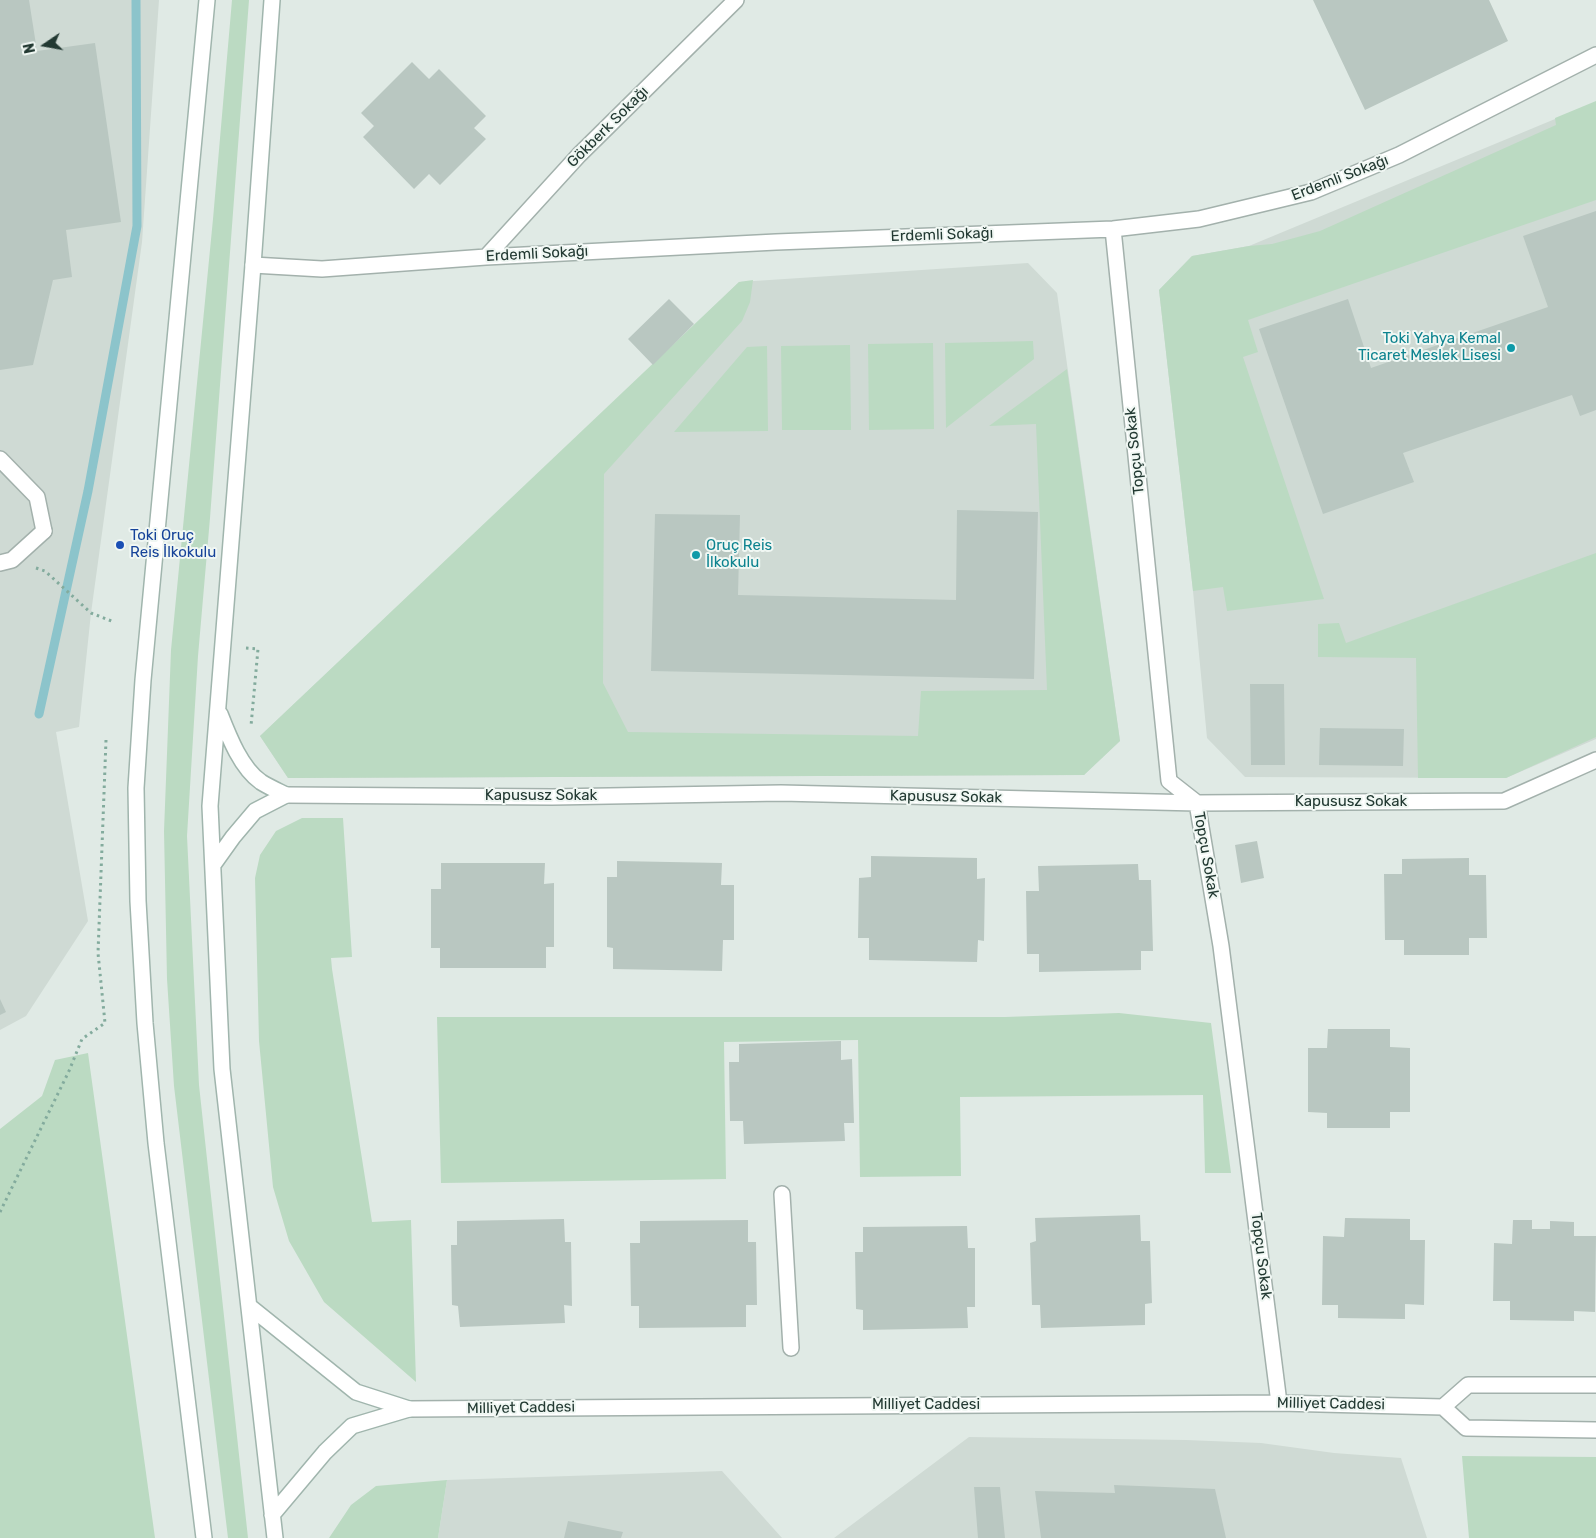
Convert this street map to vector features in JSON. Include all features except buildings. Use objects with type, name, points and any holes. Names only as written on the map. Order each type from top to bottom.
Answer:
[{"type":"street","points":[[204,1538],[156,1143],[145,1032],[138,901],[136,788],[144,670],[207,0]]},
{"type":"street","points":[[272,0],[210,806],[222,1069],[275,1538]]},
{"type":"street","name":"Gökberk Sokağı","points":[[486,257],[579,155],[736,0]]},
{"type":"street","name":"Erdemli Sokağı","points":[[253,265],[322,269],[486,257],[776,242],[1113,229],[1200,219],[1311,192],[1399,155],[1596,55]]},
{"type":"street","name":"Topçu Sokak","points":[[1113,229],[1169,781],[1197,803],[1221,946],[1279,1403]]},
{"type":"street","points":[[0,459],[38,497],[44,531],[6,562]]},
{"type":"street","points":[[218,710],[234,748],[254,776],[262,783],[286,795]]},
{"type":"street","name":"Kapususz Sokak","points":[[286,795],[552,797],[780,793],[1197,803],[1504,801],[1596,760]]},
{"type":"street","points":[[214,865],[233,837],[255,811],[286,795]]},
{"type":"street","points":[[782,1194],[791,1348]]},
{"type":"street","points":[[249,1306],[356,1392],[409,1409]]},
{"type":"street","points":[[1596,1386],[1468,1385],[1443,1407],[1466,1428],[1596,1430]]},
{"type":"street","name":"Milliyet Caddesi","points":[[409,1409],[1279,1403],[1443,1407]]},
{"type":"street","points":[[272,1515],[325,1452],[352,1426],[409,1409]]},
{"type":"path","points":[[6,562],[45,571],[91,614],[114,622]]},
{"type":"path","points":[[0,1212],[82,1040],[105,1023],[98,953],[106,740]]},
{"type":"shaded area","points":[[0,0],[159,0],[142,242],[91,613],[79,727],[56,732],[88,921],[26,1016],[0,1030]]},
{"type":"shaded area","points":[[1596,102],[1596,739],[1506,778],[1245,777],[1207,738],[1193,591],[1159,290],[1192,256],[1249,246]]},
{"type":"shaded area","points":[[1028,263],[1057,293],[1120,741],[1084,775],[288,778],[260,736],[739,282]]},
{"type":"shaded area","points":[[969,1437],[1261,1443],[1334,1453],[1401,1458],[1427,1538],[834,1538]]},
{"type":"shaded area","points":[[722,1471],[782,1538],[438,1538],[447,1480]]},
{"type":"green space","points":[[232,0],[249,0],[198,656],[187,836],[199,1085],[248,1538],[228,1538],[174,1086],[167,979],[164,831],[171,650],[213,219]]},
{"type":"green space","points":[[1596,101],[1596,200],[1248,320],[1258,352],[1243,357],[1324,599],[1227,611],[1223,587],[1193,591],[1159,290],[1192,256],[1272,244],[1320,231],[1556,125],[1555,118]]},
{"type":"green space","points":[[753,280],[750,302],[742,321],[604,474],[603,683],[628,732],[918,736],[921,691],[1047,690],[1036,424],[989,426],[1067,369],[1120,741],[1084,775],[288,778],[260,736],[739,282]]},
{"type":"green space","points":[[1033,341],[1034,359],[946,428],[945,343]]},
{"type":"green space","points":[[933,343],[934,429],[869,430],[868,344]]},
{"type":"green space","points":[[850,345],[851,430],[782,430],[781,346]]},
{"type":"green space","points":[[767,346],[768,431],[674,432],[747,347]]},
{"type":"green space","points":[[1596,553],[1596,737],[1506,778],[1418,778],[1416,658],[1318,657],[1318,624],[1339,623],[1346,643]]},
{"type":"green space","points":[[302,818],[343,818],[352,957],[331,958],[332,969],[372,1222],[411,1220],[416,1382],[324,1302],[289,1241],[273,1187],[259,1041],[255,878],[260,855],[276,831]]},
{"type":"green space","points":[[1119,1013],[1211,1023],[1231,1173],[1205,1173],[1203,1095],[960,1097],[961,1176],[860,1177],[858,1040],[724,1042],[726,1179],[441,1183],[437,1017],[1005,1017]]},
{"type":"green space","points":[[88,1053],[155,1538],[0,1538],[0,1129],[42,1096],[55,1060]]},
{"type":"green space","points":[[1462,1456],[1596,1457],[1596,1538],[1469,1538]]},
{"type":"green space","points":[[447,1480],[438,1538],[329,1538],[351,1505],[376,1486]]},
{"type":"waterway","points":[[39,714],[88,491],[137,226],[136,0]]},
{"type":"place","name":"Toki Yahya Kemal Ticaret Meslek Lisesi","points":[[1511,348]]},
{"type":"place","name":"Toki Oruç Reis İlkokulu","points":[[120,545]]},
{"type":"place","name":"Oruç Reis İlkokulu","points":[[696,555]]}]
